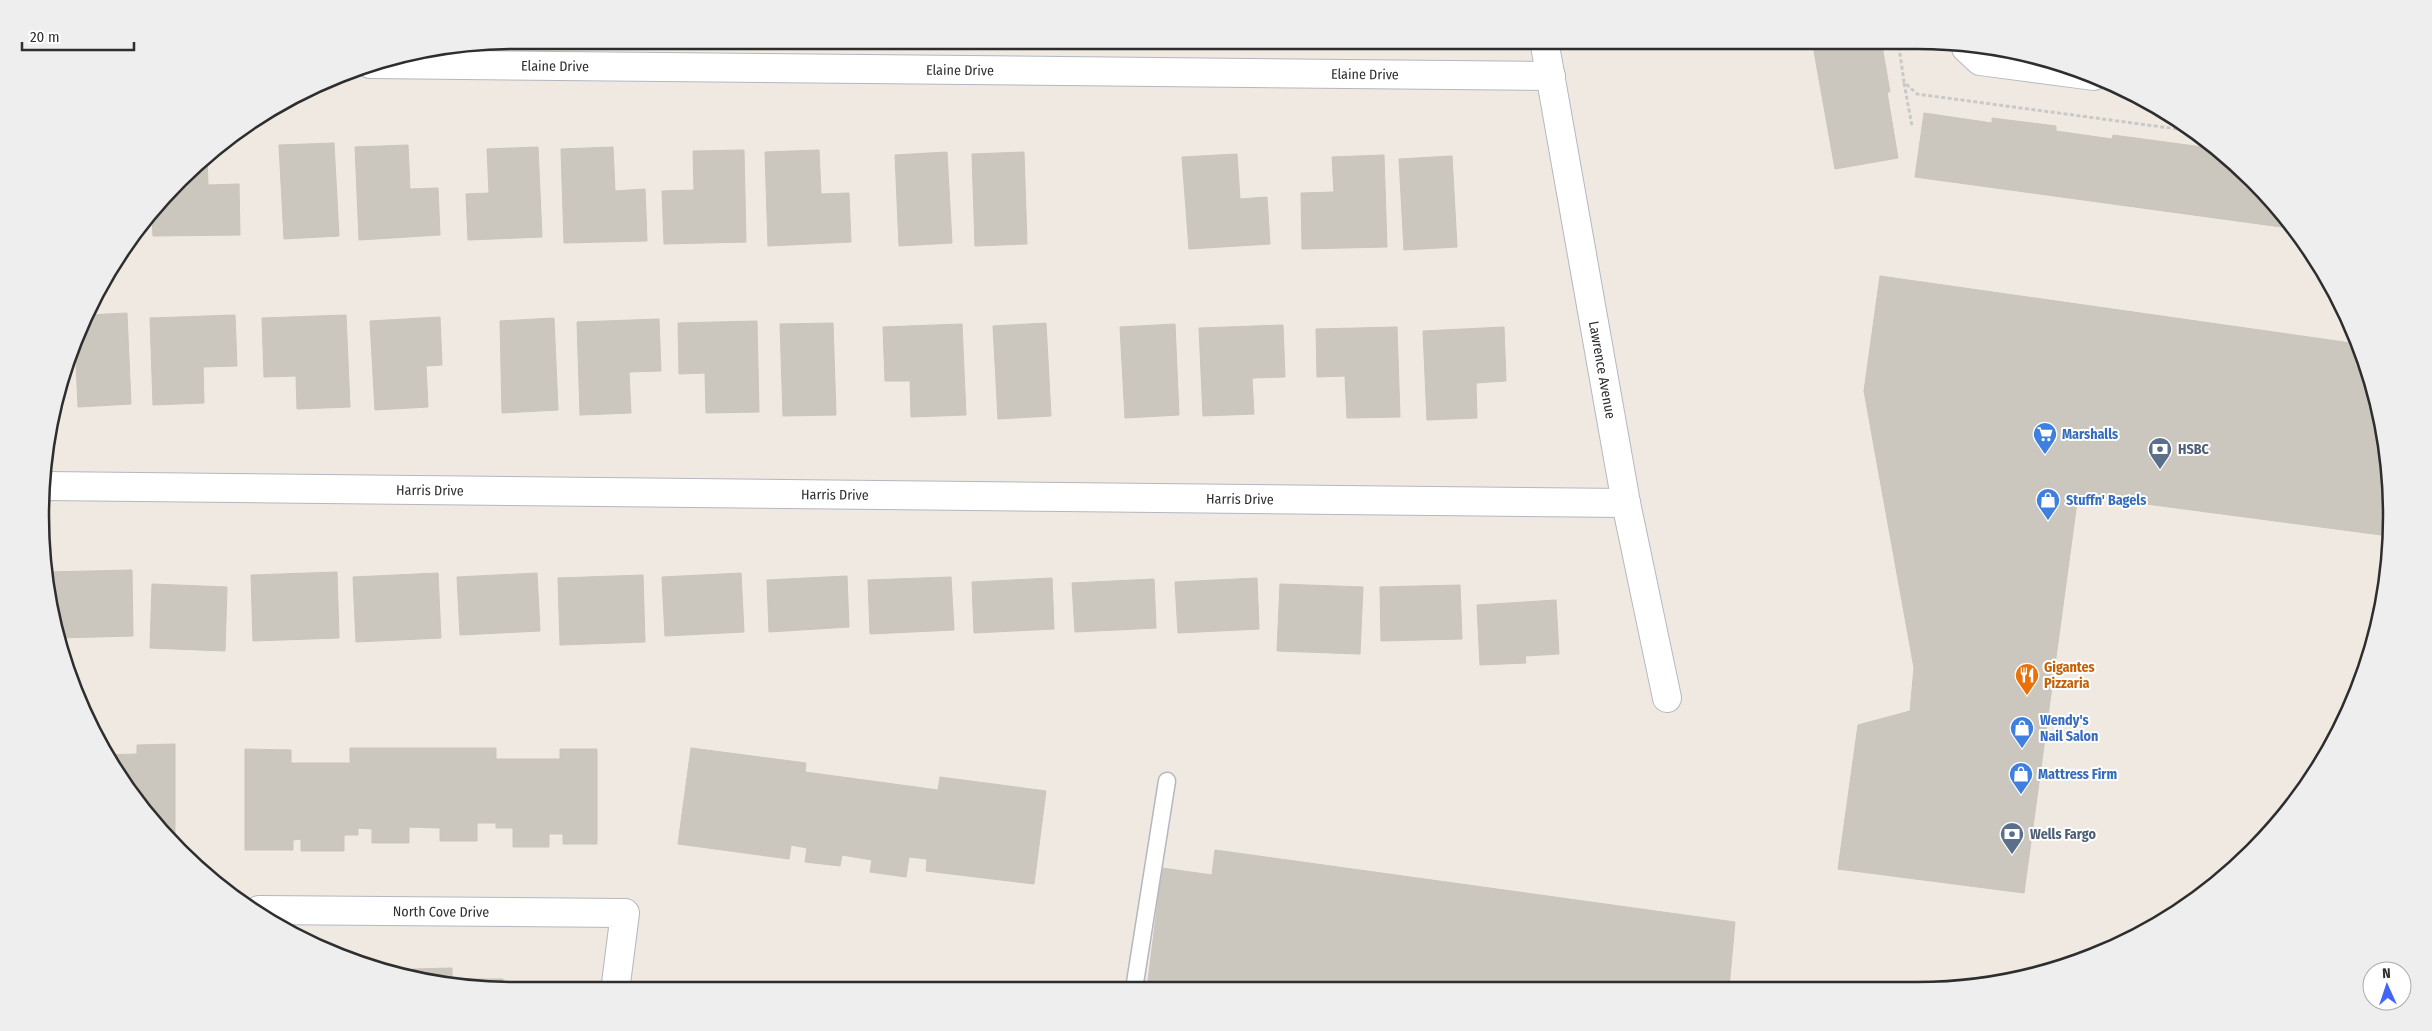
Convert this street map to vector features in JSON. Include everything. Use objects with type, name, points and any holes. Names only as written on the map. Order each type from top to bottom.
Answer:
[{"type":"street","name":"Lawrence Avenue","points":[[1546,49],[1626,503],[1667,698]]},
{"type":"street","points":[[1971,52],[1980,61],[2058,71]]},
{"type":"street","name":"Elaine Drive","points":[[398,64],[1551,76]]},
{"type":"street","name":"Harris Drive","points":[[50,486],[1626,503]]},
{"type":"street","name":"North Cove Drive","points":[[266,910],[626,913],[616,982]]},
{"type":"lane","points":[[1135,982],[1167,781]]},
{"type":"path","points":[[1899,49],[1912,126]]},
{"type":"path","points":[[1904,82],[1917,94],[2179,129]]},
{"type":"building","points":[[1814,49],[1883,49],[1890,92],[1887,92],[1898,158],[1835,169]]},
{"type":"building","points":[[1924,113],[1992,123],[1992,118],[2056,126],[2056,131],[2112,139],[2113,135],[2204,147],[2247,185],[2284,227],[1915,177]]},
{"type":"building","points":[[334,143],[339,236],[284,239],[279,145]]},
{"type":"building","points":[[408,145],[410,189],[438,188],[440,235],[359,240],[355,147]]},
{"type":"building","points":[[538,147],[542,237],[468,240],[466,194],[489,193],[487,149]]},
{"type":"building","points":[[613,147],[615,191],[645,189],[647,241],[564,243],[561,149]]},
{"type":"building","points":[[744,150],[746,242],[664,244],[662,191],[694,190],[693,151]]},
{"type":"building","points":[[819,150],[821,194],[849,193],[851,242],[768,246],[765,152]]},
{"type":"building","points":[[947,152],[952,243],[899,246],[895,155]]},
{"type":"building","points":[[1024,152],[1027,244],[975,246],[972,154]]},
{"type":"building","points":[[1237,154],[1240,199],[1267,197],[1270,244],[1189,249],[1182,157]]},
{"type":"building","points":[[1384,155],[1387,247],[1302,249],[1301,193],[1334,192],[1332,157]]},
{"type":"building","points":[[1452,156],[1457,247],[1404,250],[1399,159]]},
{"type":"building","points":[[207,166],[208,185],[239,184],[240,235],[153,236],[152,223],[185,185]]},
{"type":"building","points":[[1880,276],[2350,343],[2374,424],[2382,485],[2382,535],[2078,495],[2024,893],[1838,869],[1858,725],[1910,711],[1914,668],[1864,391]]},
{"type":"building","points":[[127,313],[131,404],[78,407],[76,360],[94,315]]},
{"type":"building","points":[[235,315],[237,366],[203,367],[204,403],[153,405],[150,318]]},
{"type":"building","points":[[346,315],[350,407],[297,409],[296,376],[264,377],[262,318]]},
{"type":"building","points":[[440,317],[442,365],[426,366],[428,407],[375,410],[370,321]]},
{"type":"building","points":[[554,318],[558,410],[502,413],[500,321]]},
{"type":"building","points":[[659,319],[661,371],[629,372],[631,413],[580,415],[577,322]]},
{"type":"building","points":[[757,321],[759,412],[706,413],[705,373],[679,374],[678,323]]},
{"type":"building","points":[[833,323],[836,415],[783,416],[780,324]]},
{"type":"building","points":[[1046,323],[1051,416],[998,419],[993,326]]},
{"type":"building","points":[[962,324],[966,415],[911,417],[910,381],[885,381],[883,327]]},
{"type":"building","points":[[1175,324],[1179,415],[1125,418],[1120,327]]},
{"type":"building","points":[[1283,325],[1285,377],[1252,378],[1254,414],[1203,416],[1199,328]]},
{"type":"building","points":[[1397,327],[1400,417],[1347,418],[1345,376],[1317,377],[1316,329]]},
{"type":"building","points":[[1504,327],[1506,381],[1476,383],[1477,418],[1427,420],[1423,331]]},
{"type":"building","points":[[132,570],[133,636],[66,638],[53,572]]},
{"type":"building","points":[[337,572],[339,638],[253,641],[251,575]]},
{"type":"building","points":[[438,573],[441,638],[356,642],[353,577]]},
{"type":"building","points":[[537,573],[540,631],[460,635],[457,577]]},
{"type":"building","points":[[741,573],[744,632],[665,636],[662,577]]},
{"type":"building","points":[[643,575],[645,642],[560,645],[558,578]]},
{"type":"building","points":[[847,576],[849,627],[769,632],[767,580]]},
{"type":"building","points":[[951,577],[954,630],[870,634],[868,580]]},
{"type":"building","points":[[1052,578],[1054,629],[974,633],[972,582]]},
{"type":"building","points":[[1257,578],[1259,629],[1178,633],[1175,582]]},
{"type":"building","points":[[1154,579],[1156,628],[1075,632],[1072,583]]},
{"type":"building","points":[[152,584],[227,587],[225,651],[150,648]]},
{"type":"building","points":[[1280,584],[1363,587],[1360,654],[1277,651]]},
{"type":"building","points":[[1460,585],[1462,639],[1381,641],[1380,587]]},
{"type":"building","points":[[1556,600],[1559,654],[1525,656],[1526,663],[1480,665],[1477,605]]},
{"type":"building","points":[[175,744],[175,834],[145,800],[115,755],[137,754],[137,745]]},
{"type":"building","points":[[350,748],[496,748],[496,759],[560,759],[560,749],[597,749],[597,844],[563,844],[563,834],[549,834],[549,847],[513,847],[513,828],[496,828],[496,823],[477,823],[477,841],[440,841],[440,828],[409,827],[409,843],[372,843],[372,829],[358,828],[358,835],[344,835],[344,851],[301,851],[301,839],[293,840],[293,850],[245,850],[245,749],[291,750],[291,763],[350,763]]},
{"type":"building","points":[[691,748],[806,763],[805,772],[938,790],[940,777],[1046,791],[1034,884],[926,871],[927,859],[909,857],[906,877],[870,872],[872,860],[842,855],[840,866],[805,862],[807,848],[791,845],[789,859],[678,844]]},
{"type":"building","points":[[1215,850],[1735,922],[1730,982],[1148,982],[1162,868],[1212,875]]},
{"type":"building","points":[[452,968],[452,978],[424,973],[413,969]]},
{"type":"building","points":[[465,979],[503,979],[503,982]]},
{"type":"place","name":"Marshalls","points":[[2045,455]]},
{"type":"place","name":"HSBC","points":[[2160,470]]},
{"type":"place","name":"Stuffn' Bagels","points":[[2048,521]]},
{"type":"place","name":"Gigantes Pizzaria","points":[[2027,696]]},
{"type":"place","name":"Wendy's Nail Salon","points":[[2022,749]]},
{"type":"place","name":"Mattress Firm","points":[[2021,795]]},
{"type":"place","name":"Wells Fargo","points":[[2012,855]]}]
